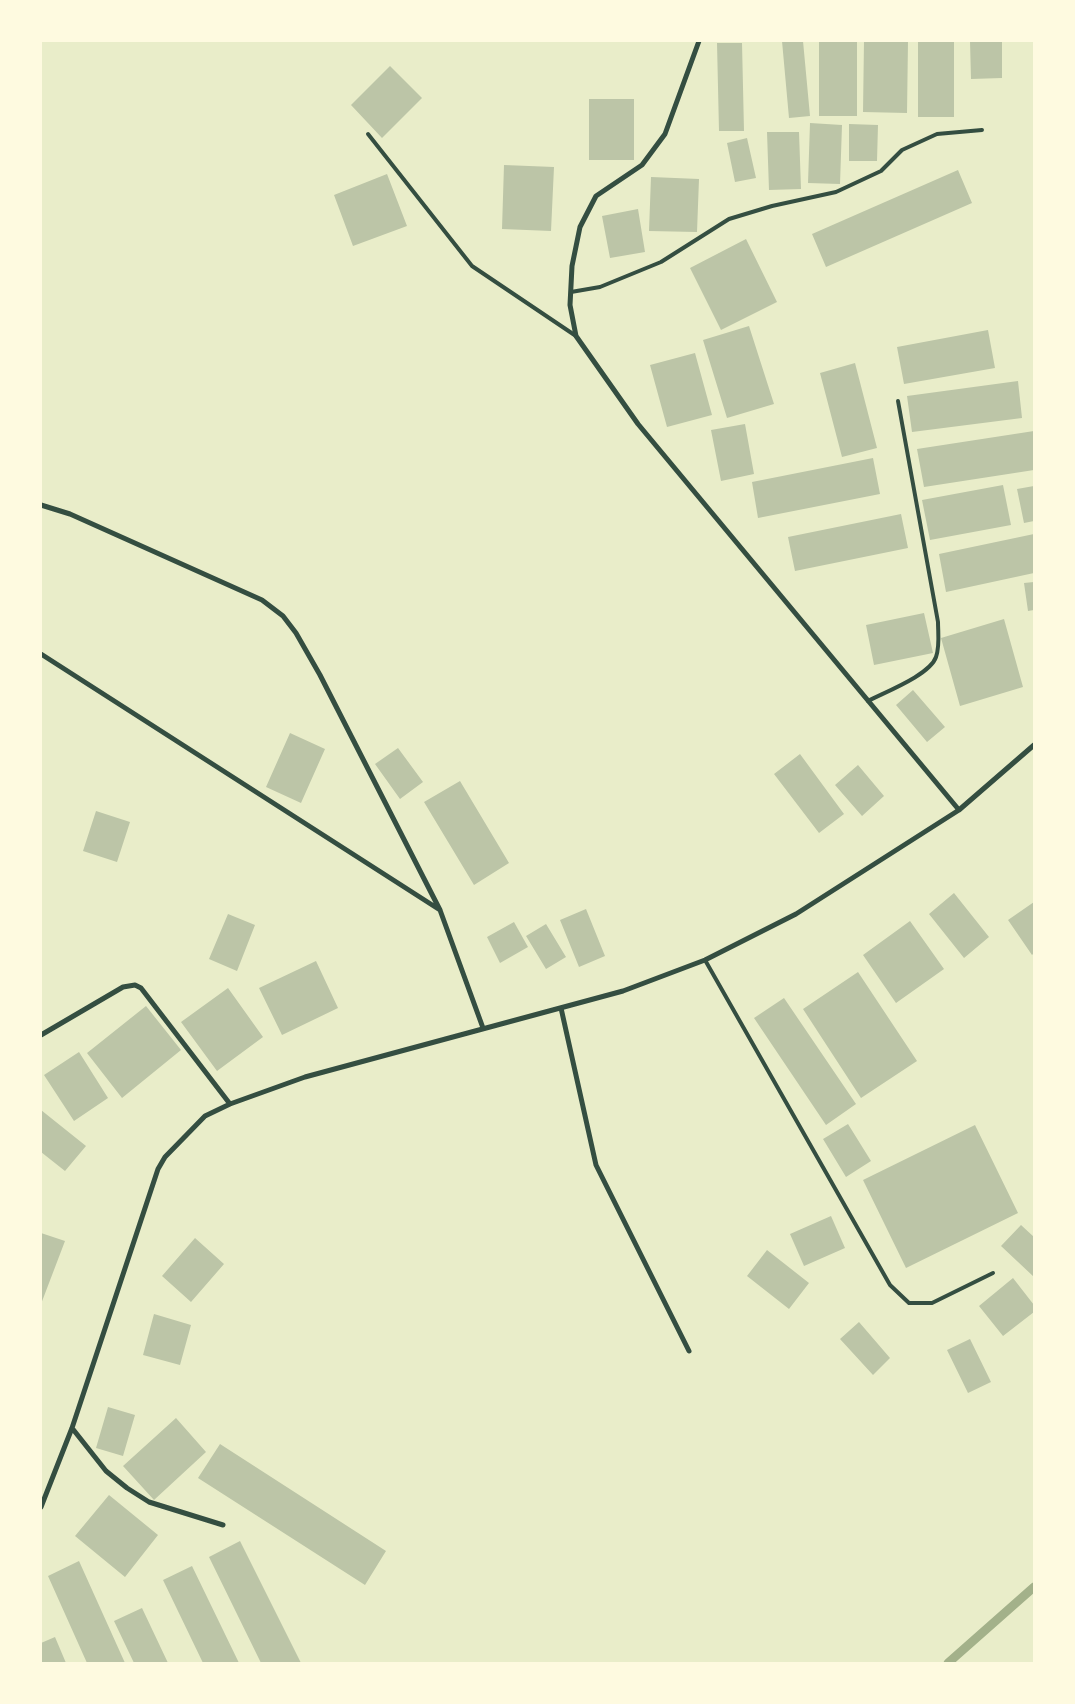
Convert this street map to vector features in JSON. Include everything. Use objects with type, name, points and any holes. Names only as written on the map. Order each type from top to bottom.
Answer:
[{"type":"street","points":[[699,41],[665,134],[642,165],[596,196],[580,227],[572,266],[570,305],[576,336],[638,424],[959,810]]},
{"type":"street","points":[[41,504],[70,514],[262,600],[283,616],[296,633],[320,676],[440,910],[483,1028]]},
{"type":"street","points":[[41,654],[440,910]]},
{"type":"street","points":[[41,1507],[72,1428],[158,1169],[165,1157],[205,1116],[230,1104],[305,1077],[623,991],[705,960],[796,914],[959,810],[1034,745]]},
{"type":"street","points":[[41,1035],[123,986],[136,985],[141,988],[230,1104]]},
{"type":"street","points":[[561,1008],[596,1165],[689,1351]]},
{"type":"street","points":[[72,1428],[106,1470],[127,1488],[150,1502],[223,1525]]},
{"type":"lane","points":[[571,292],[600,287],[661,262],[729,220],[772,206],[836,192],[881,170],[902,150],[937,134],[982,130]]},
{"type":"lane","points":[[368,134],[472,266],[576,336]]},
{"type":"lane","points":[[868,701],[926,670],[936,658],[939,643],[938,622],[898,401]]},
{"type":"lane","points":[[705,960],[890,1285],[909,1303],[932,1303],[993,1273]]},
{"type":"building","points":[[782,41],[803,41],[810,116],[789,118]]},
{"type":"building","points":[[819,41],[857,41],[857,116],[819,116]]},
{"type":"building","points":[[864,41],[908,41],[907,113],[863,112]]},
{"type":"building","points":[[918,41],[954,41],[954,117],[918,117]]},
{"type":"building","points":[[970,41],[1002,41],[1002,78],[971,79]]},
{"type":"building","points":[[717,43],[742,43],[744,131],[719,131]]},
{"type":"building","points":[[390,66],[422,98],[382,138],[351,105]]},
{"type":"building","points":[[589,99],[634,99],[634,160],[589,160]]},
{"type":"building","points":[[810,123],[842,125],[840,184],[808,183]]},
{"type":"building","points":[[849,124],[878,125],[877,161],[849,161]]},
{"type":"building","points":[[767,132],[799,132],[801,189],[769,190]]},
{"type":"building","points":[[747,138],[756,178],[735,182],[727,143]]},
{"type":"building","points":[[504,165],[554,167],[551,231],[502,229]]},
{"type":"building","points":[[958,170],[972,203],[826,267],[812,234]]},
{"type":"building","points":[[387,174],[407,226],[353,246],[334,195]]},
{"type":"building","points":[[651,177],[699,179],[697,232],[649,231]]},
{"type":"building","points":[[638,209],[645,252],[610,258],[602,216]]},
{"type":"building","points":[[746,239],[777,302],[721,330],[690,268]]},
{"type":"building","points":[[749,326],[774,404],[727,418],[703,340]]},
{"type":"building","points":[[988,330],[995,368],[904,384],[897,347]]},
{"type":"building","points":[[695,353],[712,415],[667,427],[650,365]]},
{"type":"building","points":[[855,363],[877,448],[842,457],[820,373]]},
{"type":"building","points":[[1018,381],[1022,418],[912,432],[907,396]]},
{"type":"building","points":[[745,424],[754,474],[721,481],[711,430]]},
{"type":"building","points":[[1034,431],[1034,470],[924,487],[917,449]]},
{"type":"building","points":[[873,458],[880,494],[758,518],[752,482]]},
{"type":"building","points":[[1003,485],[1011,525],[930,540],[922,500]]},
{"type":"building","points":[[1034,486],[1034,521],[1024,523],[1017,489]]},
{"type":"building","points":[[901,514],[908,548],[795,571],[788,537]]},
{"type":"building","points":[[1034,534],[1034,573],[946,592],[939,554]]},
{"type":"building","points":[[1034,582],[1034,610],[1028,611],[1024,583]]},
{"type":"building","points":[[924,613],[933,653],[874,665],[866,625]]},
{"type":"building","points":[[1004,619],[1023,687],[960,706],[941,638]]},
{"type":"building","points":[[913,690],[945,727],[927,742],[896,705]]},
{"type":"building","points":[[290,733],[325,749],[301,803],[266,787]]},
{"type":"building","points":[[398,748],[423,782],[400,799],[375,764]]},
{"type":"building","points":[[800,754],[844,814],[819,833],[774,774]]},
{"type":"building","points":[[858,765],[884,796],[862,816],[835,785]]},
{"type":"building","points":[[460,781],[509,863],[474,885],[424,802]]},
{"type":"building","points":[[96,811],[130,822],[117,862],[83,851]]},
{"type":"building","points":[[954,893],[989,937],[964,958],[929,914]]},
{"type":"building","points":[[1034,902],[1034,953],[1032,955],[1008,920]]},
{"type":"building","points":[[586,909],[605,956],[579,967],[560,920]]},
{"type":"building","points":[[228,914],[255,925],[237,971],[209,959]]},
{"type":"building","points":[[910,921],[944,969],[896,1003],[863,955]]},
{"type":"building","points":[[514,922],[528,947],[500,963],[487,937]]},
{"type":"building","points":[[546,924],[566,957],[546,969],[526,936]]},
{"type":"building","points":[[316,961],[338,1008],[282,1035],[259,988]]},
{"type":"building","points":[[858,972],[917,1061],[861,1098],[803,1009]]},
{"type":"building","points":[[228,988],[263,1037],[217,1071],[181,1022]]},
{"type":"building","points":[[784,998],[856,1104],[826,1125],[754,1018]]},
{"type":"building","points":[[146,1006],[181,1050],[122,1098],[87,1053]]},
{"type":"building","points":[[79,1052],[108,1098],[74,1121],[44,1075]]},
{"type":"building","points":[[41,1110],[86,1146],[65,1171],[41,1152]]},
{"type":"building","points":[[848,1124],[871,1161],[846,1177],[823,1139]]},
{"type":"building","points":[[975,1125],[1018,1213],[906,1268],[863,1180]]},
{"type":"building","points":[[831,1216],[845,1248],[804,1266],[790,1234]]},
{"type":"building","points":[[1021,1225],[1034,1237],[1034,1277],[1001,1246]]},
{"type":"building","points":[[41,1233],[65,1241],[41,1304]]},
{"type":"building","points":[[195,1238],[224,1264],[191,1302],[162,1276]]},
{"type":"building","points":[[767,1250],[809,1283],[789,1309],[747,1276]]},
{"type":"building","points":[[1013,1278],[1034,1305],[1034,1312],[1003,1336],[979,1306]]},
{"type":"building","points":[[154,1314],[191,1325],[180,1365],[143,1355]]},
{"type":"building","points":[[859,1322],[890,1358],[873,1375],[840,1339]]},
{"type":"building","points":[[970,1339],[991,1382],[968,1393],[947,1350]]},
{"type":"building","points":[[108,1407],[135,1415],[123,1456],[96,1448]]},
{"type":"building","points":[[176,1418],[206,1452],[154,1500],[123,1466]]},
{"type":"building","points":[[220,1444],[386,1551],[365,1585],[198,1478]]},
{"type":"building","points":[[109,1495],[158,1535],[125,1577],[75,1536]]},
{"type":"building","points":[[240,1541],[301,1663],[261,1663],[209,1557]]},
{"type":"building","points":[[79,1561],[125,1663],[87,1663],[48,1576]]},
{"type":"building","points":[[192,1566],[239,1663],[203,1663],[163,1580]]},
{"type":"building","points":[[142,1608],[168,1663],[134,1663],[114,1621]]},
{"type":"building","points":[[55,1637],[66,1663],[41,1663],[41,1643]]},
{"type":"waterway","points":[[948,1663],[1034,1587]]}]
